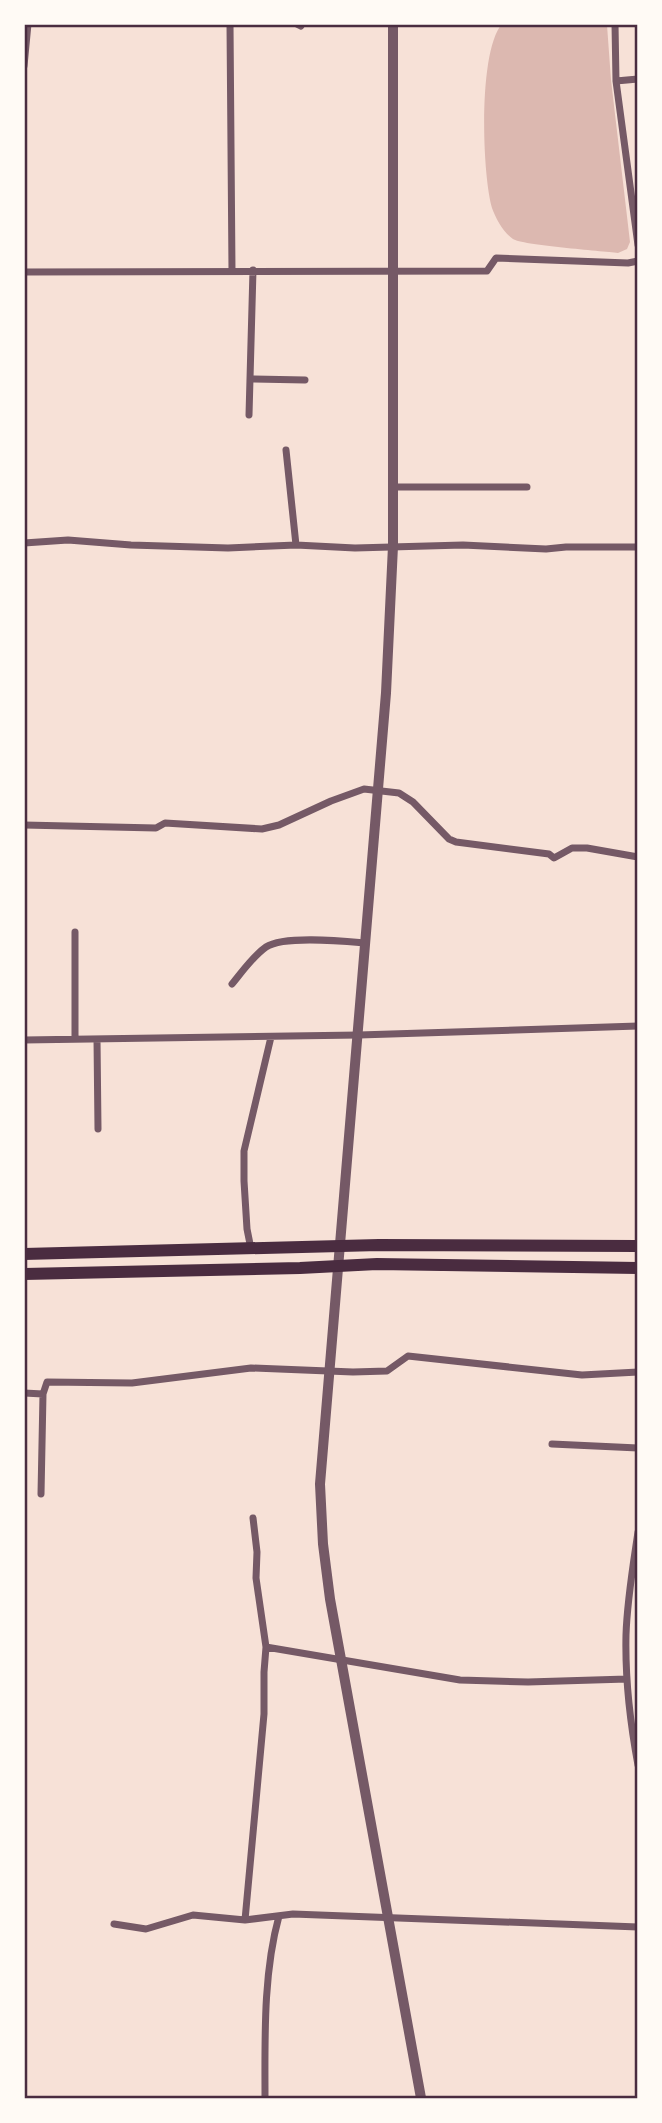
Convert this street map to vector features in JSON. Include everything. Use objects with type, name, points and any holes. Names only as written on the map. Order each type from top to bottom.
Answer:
[{"type":"main road","points":[[24,1254],[379,1245],[638,1246]]},
{"type":"main road","points":[[24,1274],[377,1264],[638,1268]]},
{"type":"street","points":[[24,66],[28,24]]},
{"type":"street","points":[[230,24],[232,271]]},
{"type":"street","points":[[393,24],[393,547],[386,693],[320,1483],[328,1588],[421,2098]]},
{"type":"street","points":[[615,24],[616,81],[638,245]]},
{"type":"street","points":[[616,81],[638,79]]},
{"type":"street","points":[[24,272],[487,271],[496,258],[628,263],[638,261]]},
{"type":"street","points":[[249,415],[253,270]]},
{"type":"street","points":[[250,379],[305,380]]},
{"type":"street","points":[[286,450],[296,545]]},
{"type":"street","points":[[392,487],[527,487]]},
{"type":"street","points":[[24,543],[68,540],[228,548],[296,545],[355,548],[463,545],[546,549],[638,547]]},
{"type":"street","points":[[24,825],[156,828],[164,823],[262,829],[279,825],[364,789],[399,793],[413,802],[440,831],[456,842],[549,854],[554,858],[572,848],[638,857]]},
{"type":"street","points":[[75,932],[75,1040]]},
{"type":"street","points":[[232,984],[267,946],[289,941],[326,939],[366,943]]},
{"type":"street","points":[[24,1040],[359,1035],[638,1026]]},
{"type":"street","points":[[251,1249],[246,1217],[244,1151],[271,1037]]},
{"type":"street","points":[[97,1039],[97,1129]]},
{"type":"street","points":[[41,1494],[43,1394],[47,1382],[132,1383],[251,1368],[353,1373],[387,1371],[408,1356],[582,1375],[638,1372]]},
{"type":"street","points":[[24,1394],[43,1394]]},
{"type":"street","points":[[552,1444],[638,1448]]},
{"type":"street","points":[[244,1920],[263,1726],[266,1647],[257,1588],[253,1518]]},
{"type":"street","points":[[638,1532],[626,1634],[631,1725],[638,1765]]},
{"type":"street","points":[[266,1647],[460,1681],[627,1679]]},
{"type":"street","points":[[114,1924],[146,1929],[193,1915],[244,1920],[279,1916],[350,1915],[389,1919],[638,1927]]},
{"type":"street","points":[[265,2098],[270,1972],[273,1938],[279,1916]]},
{"type":"shaded area","points":[[502,24],[607,25],[630,242],[627,249],[618,253],[519,241],[509,236],[498,221],[492,208],[486,168],[484,113],[489,59],[494,38]]}]
